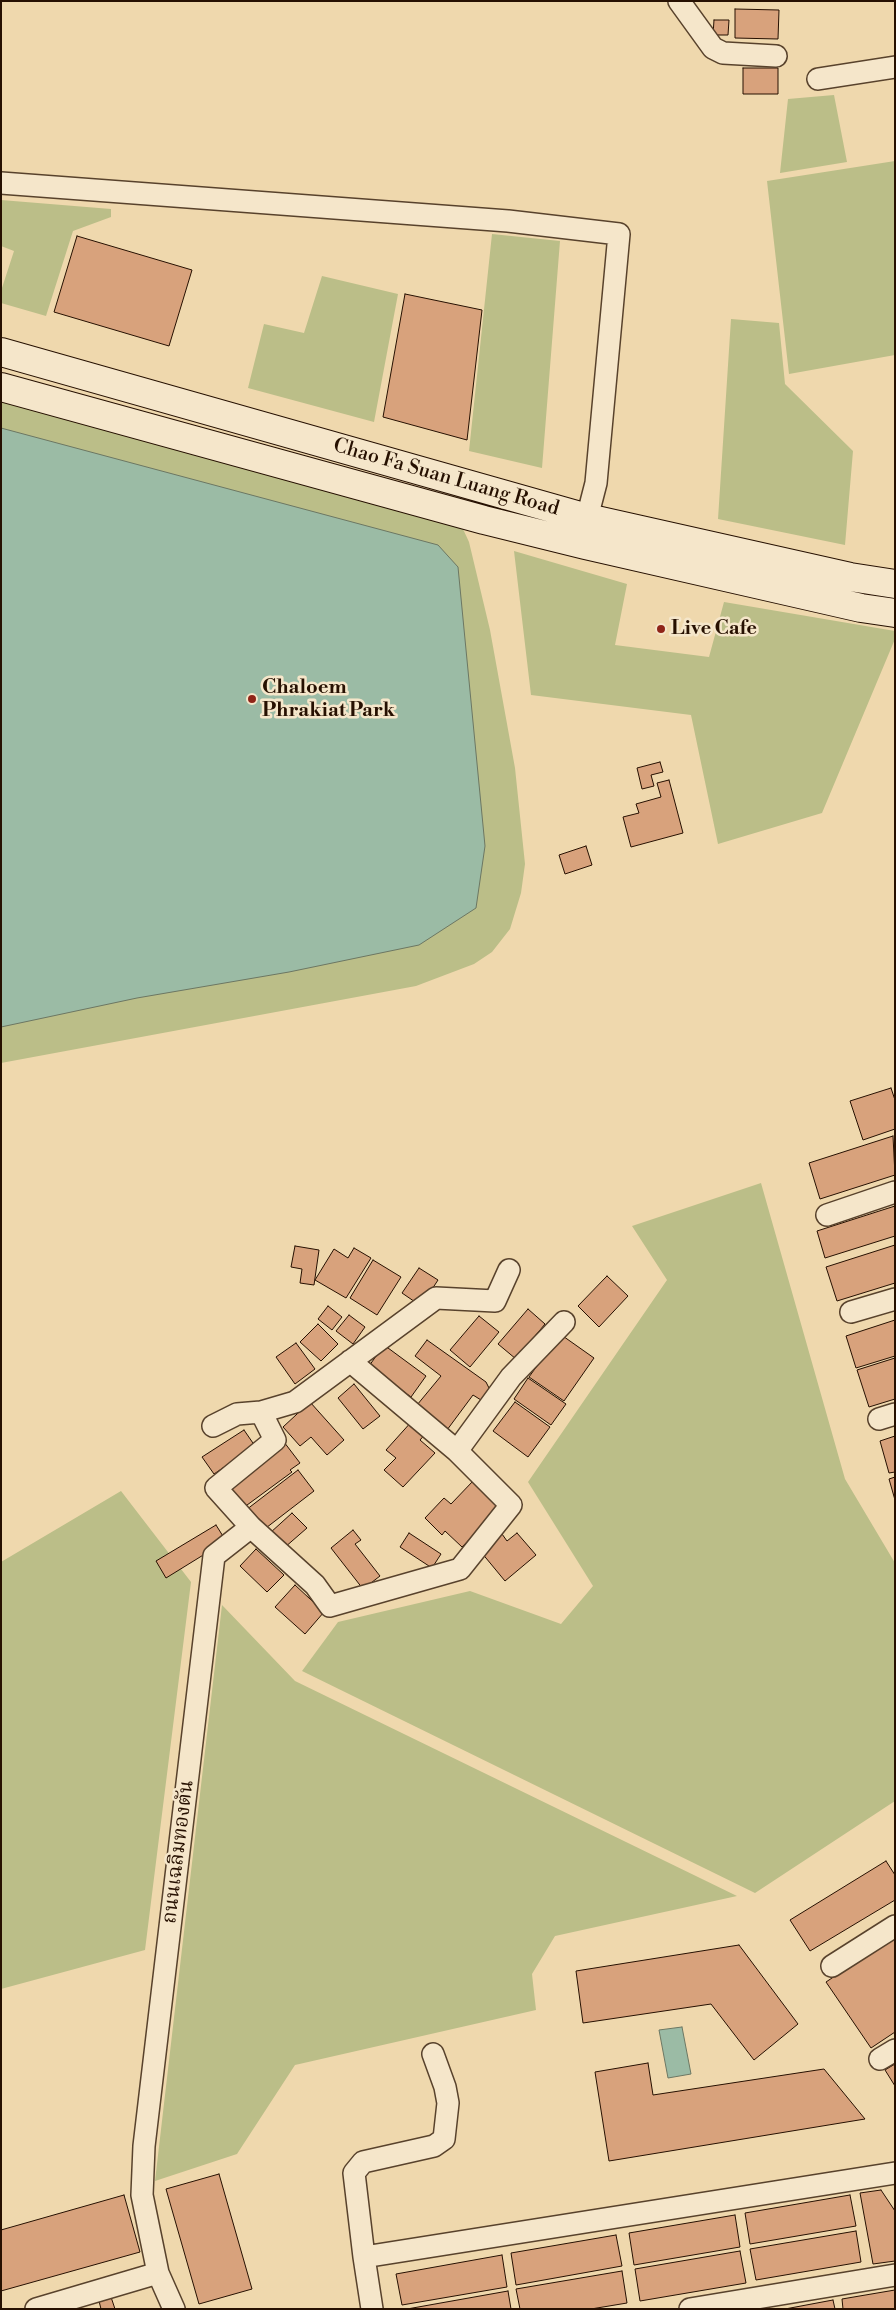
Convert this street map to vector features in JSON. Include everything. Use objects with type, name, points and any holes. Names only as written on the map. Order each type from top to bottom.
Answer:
[{"type":"main road","name":"Chao Fa Suan Luang Road","points":[[1,352],[586,518],[850,578],[895,584]]},
{"type":"main road","name":"Chao Fa Suan Luang Road","points":[[1,386],[576,543],[861,608],[895,613]]},
{"type":"street","points":[[679,1],[713,48],[722,53],[776,56]]},
{"type":"street","points":[[818,79],[895,67]]},
{"type":"street","points":[[1,183],[508,221],[619,234],[596,483],[586,518]]},
{"type":"street","points":[[827,1215],[895,1192]]},
{"type":"street","points":[[213,1426],[237,1414],[261,1412],[295,1402],[436,1298],[495,1301],[509,1270]]},
{"type":"street","points":[[851,1312],[895,1299]]},
{"type":"street","points":[[457,1451],[511,1377],[564,1322]]},
{"type":"street","points":[[261,1412],[275,1440],[216,1488],[250,1527],[315,1585],[330,1606],[460,1568],[511,1506],[457,1451],[350,1361]]},
{"type":"street","name":"ถนนเฉลิมทองตัน","points":[[174,2309],[158,2274],[142,2195],[144,2146],[214,1556],[250,1527]]},
{"type":"street","points":[[832,1966],[895,1926]]},
{"type":"street","points":[[372,2309],[354,2173],[363,2162],[434,2146],[444,2139],[448,2103],[445,2087],[433,2054]]},
{"type":"street","points":[[364,2257],[895,2173]]},
{"type":"street","points":[[36,2309],[158,2274]]},
{"type":"street","points":[[690,2309],[895,2275]]},
{"type":"green space","points":[[834,95],[847,162],[780,173],[788,99]]},
{"type":"green space","points":[[895,161],[895,355],[789,374],[767,181]]},
{"type":"green space","points":[[1,200],[111,209],[111,217],[73,231],[46,316],[1,303],[1,291],[14,251],[1,246]]},
{"type":"green space","points":[[492,234],[560,241],[542,468],[469,451]]},
{"type":"green space","points":[[322,276],[398,294],[374,422],[248,388],[264,324],[304,333]]},
{"type":"green space","points":[[731,319],[779,323],[785,384],[853,451],[845,545],[718,519]]},
{"type":"green space","name":"Chaloem Phrakiat Park","points":[[1,400],[463,529],[469,542],[490,630],[515,768],[525,864],[521,893],[510,929],[492,952],[474,964],[416,986],[1,1063]]},
{"type":"green space","points":[[514,551],[627,584],[615,645],[709,657],[724,602],[895,631],[895,639],[822,813],[718,844],[691,715],[531,695]]},
{"type":"green space","points":[[761,1183],[845,1479],[895,1563],[895,1801],[755,1893],[302,1671],[338,1622],[470,1591],[561,1624],[593,1586],[528,1482],[667,1280],[632,1226]]},
{"type":"green space","points":[[121,1491],[191,1582],[145,1950],[1,1989],[1,1562]]},
{"type":"green space","points":[[222,1605],[295,1681],[737,1896],[555,1936],[532,1974],[536,2010],[295,2065],[237,2154],[155,2181]]},
{"type":"shaded area","name":"Chaloem Phrakiat Park","points":[[1,428],[438,545],[458,567],[485,846],[476,908],[419,945],[289,972],[137,998],[1,1027]]},
{"type":"shaded area","points":[[682,2027],[691,2074],[668,2078],[659,2030]]},
{"type":"building","points":[[735,9],[779,10],[778,39],[735,38]]},
{"type":"building","points":[[714,20],[729,20],[728,35],[713,35]]},
{"type":"building","points":[[743,68],[778,68],[778,94],[743,94]]},
{"type":"building","points":[[77,236],[192,270],[169,346],[54,312]]},
{"type":"building","points":[[405,294],[482,310],[467,440],[383,417]]},
{"type":"building","points":[[660,762],[663,772],[651,775],[654,786],[642,789],[637,768]]},
{"type":"building","points":[[669,780],[683,833],[631,847],[623,817],[639,813],[636,804],[661,797],[657,783]]},
{"type":"building","points":[[586,846],[592,865],[565,874],[559,855]]},
{"type":"building","points":[[891,1088],[895,1100],[895,1129],[863,1140],[850,1101]]},
{"type":"building","points":[[893,1136],[895,1175],[820,1199],[809,1163]]},
{"type":"building","points":[[895,1206],[895,1236],[825,1258],[817,1231]]},
{"type":"building","points":[[895,1245],[895,1283],[837,1301],[826,1267]]},
{"type":"building","points":[[295,1246],[319,1250],[314,1285],[300,1283],[302,1269],[291,1267]]},
{"type":"building","points":[[354,1248],[371,1258],[346,1298],[315,1280],[334,1249],[348,1258]]},
{"type":"building","points":[[373,1260],[401,1277],[377,1315],[350,1298]]},
{"type":"building","points":[[419,1268],[438,1280],[421,1306],[402,1293]]},
{"type":"building","points":[[607,1276],[628,1296],[599,1327],[578,1306]]},
{"type":"building","points":[[328,1306],[342,1317],[332,1330],[318,1319]]},
{"type":"building","points":[[528,1309],[545,1324],[516,1359],[498,1344]]},
{"type":"building","points":[[349,1315],[365,1327],[353,1344],[336,1331]]},
{"type":"building","points":[[479,1316],[499,1332],[470,1367],[450,1350]]},
{"type":"building","points":[[895,1320],[895,1356],[856,1368],[846,1336]]},
{"type":"building","points":[[318,1324],[338,1344],[321,1361],[300,1342]]},
{"type":"building","points":[[560,1334],[594,1358],[564,1401],[529,1377]]},
{"type":"building","points":[[427,1340],[486,1382],[493,1396],[481,1400],[473,1395],[447,1430],[417,1405],[441,1376],[415,1356]]},
{"type":"building","points":[[296,1343],[315,1369],[295,1384],[276,1357]]},
{"type":"building","points":[[384,1345],[426,1376],[411,1397],[369,1366]]},
{"type":"building","points":[[895,1358],[895,1399],[869,1407],[857,1370]]},
{"type":"building","points":[[528,1378],[566,1404],[551,1425],[514,1399]]},
{"type":"building","points":[[354,1384],[380,1416],[363,1429],[338,1398]]},
{"type":"building","points":[[310,1402],[344,1440],[327,1455],[311,1437],[300,1446],[283,1427]]},
{"type":"building","points":[[515,1402],[550,1427],[528,1457],[493,1431]]},
{"type":"building","points":[[413,1420],[427,1432],[420,1440],[435,1453],[403,1487],[384,1470],[396,1458],[386,1450]]},
{"type":"building","points":[[244,1430],[255,1446],[214,1474],[202,1457]]},
{"type":"building","points":[[895,1436],[895,1472],[889,1473],[880,1441]]},
{"type":"building","points":[[284,1442],[300,1463],[290,1470],[292,1472],[243,1508],[226,1485]]},
{"type":"building","points":[[298,1470],[314,1491],[262,1531],[246,1510]]},
{"type":"building","points":[[895,1477],[895,1500],[889,1479]]},
{"type":"building","points":[[474,1480],[502,1506],[462,1547],[445,1531],[442,1535],[425,1518],[444,1498],[451,1504]]},
{"type":"building","points":[[292,1513],[307,1528],[284,1548],[270,1533]]},
{"type":"building","points":[[216,1525],[226,1541],[166,1578],[156,1561]]},
{"type":"building","points":[[353,1530],[361,1540],[355,1544],[380,1576],[363,1589],[331,1548]]},
{"type":"building","points":[[409,1533],[441,1554],[432,1568],[400,1547]]},
{"type":"building","points":[[517,1533],[536,1555],[505,1581],[481,1552],[502,1534],[507,1541]]},
{"type":"building","points":[[256,1549],[284,1575],[267,1592],[240,1566]]},
{"type":"building","points":[[295,1585],[324,1612],[305,1634],[275,1607]]},
{"type":"building","points":[[886,1861],[895,1875],[895,1900],[810,1951],[790,1920]]},
{"type":"building","points":[[895,1936],[895,2032],[871,2048],[826,1982]]},
{"type":"building","points":[[739,1945],[798,2024],[754,2060],[711,2004],[583,2023],[576,1971]]},
{"type":"building","points":[[648,2063],[653,2095],[824,2069],[865,2119],[609,2161],[595,2072]]},
{"type":"building","points":[[895,2064],[895,2086],[885,2070]]},
{"type":"building","points":[[219,2174],[252,2289],[199,2304],[166,2189]]},
{"type":"building","points":[[881,2190],[895,2211],[895,2261],[873,2264],[860,2193]]},
{"type":"building","points":[[124,2195],[140,2252],[1,2291],[1,2230]]},
{"type":"building","points":[[850,2195],[856,2226],[750,2244],[745,2213]]},
{"type":"building","points":[[735,2215],[740,2247],[634,2265],[629,2233]]},
{"type":"building","points":[[856,2231],[861,2262],[756,2280],[750,2249]]},
{"type":"building","points":[[616,2235],[622,2266],[516,2285],[511,2253]]},
{"type":"building","points":[[740,2251],[746,2283],[640,2301],[635,2269]]},
{"type":"building","points":[[502,2255],[507,2287],[402,2305],[396,2274]]},
{"type":"building","points":[[622,2271],[627,2303],[591,2309],[520,2309],[516,2289]]},
{"type":"building","points":[[895,2290],[895,2309],[843,2309],[842,2299]]},
{"type":"building","points":[[508,2291],[511,2309],[407,2309]]},
{"type":"building","points":[[111,2297],[115,2309],[101,2309],[99,2301]]},
{"type":"building","points":[[833,2300],[835,2309],[785,2309]]},
{"type":"place","name":"Live Cafe","points":[[661,629]]},
{"type":"place","name":"Chaloem Phrakiat Park","points":[[252,699]]}]
